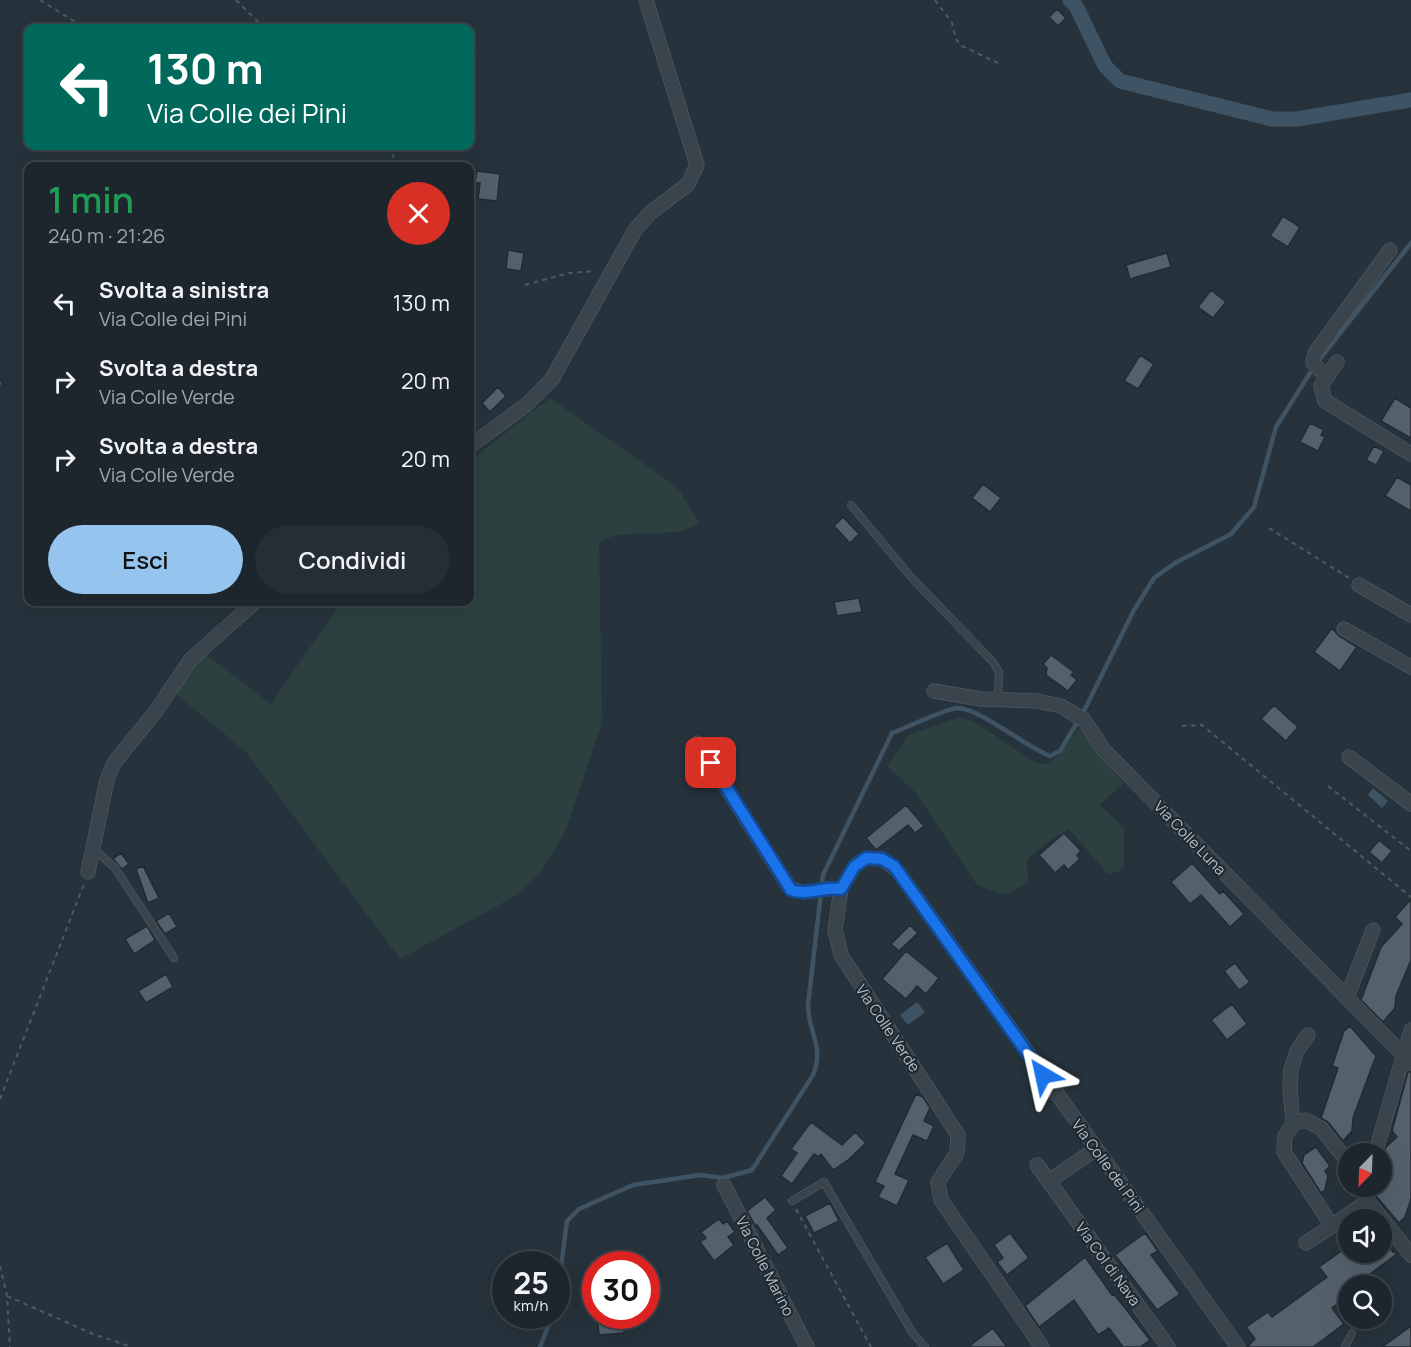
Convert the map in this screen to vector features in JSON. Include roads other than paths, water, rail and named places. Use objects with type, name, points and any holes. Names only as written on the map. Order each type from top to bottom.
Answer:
[{"type":"street","points":[[474,444],[525,406],[552,379],[612,267],[640,223],[688,184],[697,165],[646,0]]},
{"type":"street","points":[[1326,377],[1313,363],[1315,353],[1390,250]]},
{"type":"street","points":[[1337,362],[1320,388],[1325,401],[1411,454]]},
{"type":"street","points":[[1359,585],[1411,615]]},
{"type":"street","points":[[88,873],[107,780],[120,754],[156,711],[191,659],[251,606]]},
{"type":"street","points":[[1344,629],[1411,667]]},
{"type":"street","name":"Via Colle Luna","points":[[934,691],[998,700],[1053,704],[1082,718],[1104,750],[1407,1058]]},
{"type":"street","points":[[698,743],[787,885],[798,892],[827,889]]},
{"type":"street","points":[[1349,757],[1411,804]]},
{"type":"street","name":"Via Colle dei Pini","points":[[827,889],[866,858],[882,859],[894,866],[1239,1347]]},
{"type":"street","name":"Via Colle Verde","points":[[827,889],[841,955],[958,1135],[957,1153],[938,1182],[941,1200],[1042,1347]]},
{"type":"street","points":[[1347,997],[1373,930]]},
{"type":"street","points":[[1379,1143],[1407,1058],[1411,1030]]},
{"type":"street","points":[[1308,1035],[1297,1051],[1290,1075],[1293,1125],[1284,1140],[1284,1156],[1332,1226]]},
{"type":"street","points":[[1293,1125],[1305,1120],[1316,1125],[1338,1150]]},
{"type":"street","points":[[1049,1181],[1096,1149]]},
{"type":"street","name":"Via Col di Nava","points":[[1036,1165],[1168,1347]]},
{"type":"street","name":"Via Colle Marino","points":[[724,1185],[807,1347]]},
{"type":"street","points":[[1367,1197],[1368,1201],[1411,1255]]},
{"type":"street","points":[[1306,1243],[1368,1201]]},
{"type":"lane","points":[[851,505],[911,577],[993,662],[999,672],[998,700]]},
{"type":"lane","points":[[93,848],[115,868],[174,958]]},
{"type":"lane","points":[[792,1201],[824,1182],[912,1332],[926,1347]]},
{"type":"lane","points":[[1345,1347],[1352,1333]]},
{"type":"water","points":[[1373,788],[1388,801],[1382,808],[1368,795]]},
{"type":"water","points":[[917,1002],[925,1012],[908,1025],[900,1015]]},
{"type":"waterway","points":[[1070,0],[1076,6],[1105,66],[1120,81],[1272,119],[1297,119],[1411,100]]},
{"type":"waterway","points":[[1319,360],[1411,243]]},
{"type":"waterway","points":[[1082,715],[1134,610],[1154,578],[1175,563],[1231,534],[1254,507],[1276,427],[1310,373]]},
{"type":"waterway","points":[[563,1251],[567,1221],[579,1209],[633,1185],[700,1175],[723,1178],[752,1170],[813,1075],[817,1047],[810,1024],[808,1005],[823,875],[892,733],[936,714],[958,708],[990,721],[1050,756],[1060,751],[1078,721]]},
{"type":"waterway","points":[[540,1347],[547,1329]]}]
